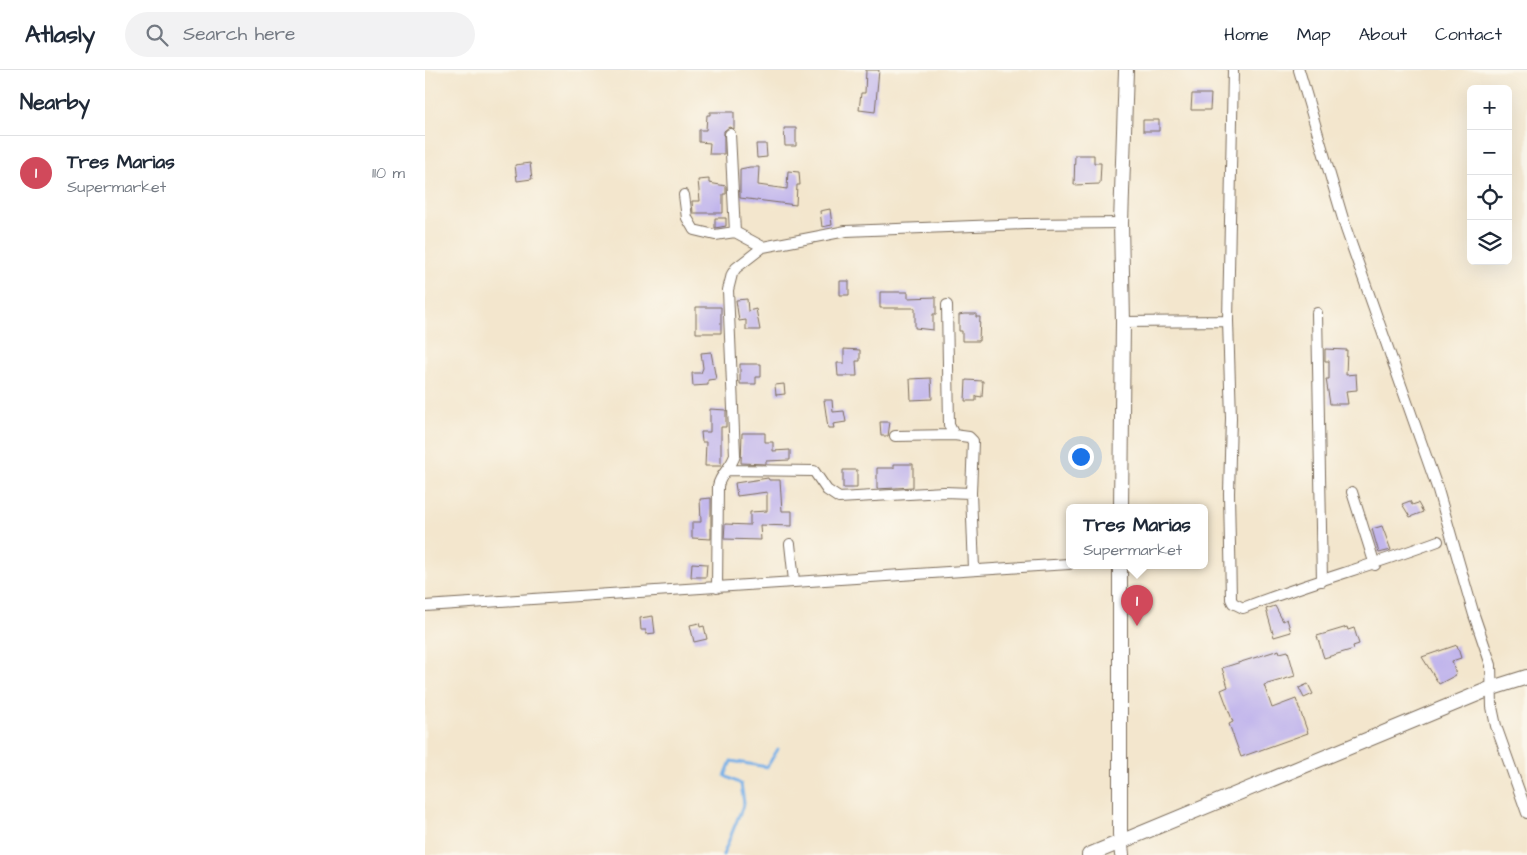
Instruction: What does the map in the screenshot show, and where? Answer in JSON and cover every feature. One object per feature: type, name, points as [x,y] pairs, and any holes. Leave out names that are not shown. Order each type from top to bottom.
[{"type":"street","points":[[1121,504],[1123,322],[1121,223],[1126,70]]},
{"type":"street","points":[[1233,70],[1228,321],[1231,418],[1229,493],[1231,599],[1233,603],[1243,608],[1375,565],[1438,541]]},
{"type":"street","points":[[1299,70],[1345,230],[1438,490],[1474,615],[1491,665],[1496,726],[1527,813]]},
{"type":"street","points":[[730,134],[735,232]]},
{"type":"street","points":[[684,194],[687,218],[694,230],[715,235],[735,232],[763,247]]},
{"type":"street","points":[[717,588],[718,486],[721,476],[727,470],[735,455],[729,281],[740,264],[763,247],[846,231],[1035,224],[1121,223]]},
{"type":"street","points":[[947,305],[949,425],[954,435]]},
{"type":"street","points":[[1317,313],[1322,581]]},
{"type":"street","points":[[1123,322],[1228,321]]},
{"type":"street","points":[[895,436],[954,435],[969,438],[973,441],[971,493],[974,570]]},
{"type":"street","points":[[727,470],[813,471],[827,490],[839,498],[971,493]]},
{"type":"street","points":[[1352,492],[1375,565]]},
{"type":"street","points":[[790,544],[794,581]]},
{"type":"street","points":[[425,606],[1066,564]]},
{"type":"street","points":[[1118,846],[1121,569]]},
{"type":"street","points":[[1089,855],[1118,846],[1492,688],[1527,677]]},
{"type":"building","points":[[866,70],[879,70],[875,112],[859,110],[861,93],[865,93]]},
{"type":"building","points":[[1192,94],[1211,94],[1210,110],[1191,110]]},
{"type":"building","points":[[710,112],[734,112],[734,129],[729,127],[724,131],[724,154],[709,154],[710,143],[699,142],[699,130],[706,130],[707,115],[710,115]]},
{"type":"building","points":[[1143,120],[1159,120],[1159,131],[1143,131]]},
{"type":"building","points":[[784,128],[796,128],[796,146],[785,146]]},
{"type":"building","points":[[756,144],[766,144],[767,157],[757,158]]},
{"type":"building","points":[[1075,155],[1094,155],[1094,163],[1101,163],[1100,184],[1074,185]]},
{"type":"building","points":[[530,163],[532,179],[517,181],[515,165]]},
{"type":"building","points":[[759,167],[758,185],[787,189],[788,171],[799,172],[800,185],[797,185],[796,205],[740,198],[740,169]]},
{"type":"building","points":[[709,179],[709,183],[726,186],[726,194],[723,194],[723,213],[693,213],[692,201],[700,201],[698,180]]},
{"type":"building","points":[[830,209],[832,225],[822,227],[820,211]]},
{"type":"building","points":[[715,218],[726,218],[726,226],[715,228]]},
{"type":"building","points":[[840,281],[849,281],[849,295],[840,295]]},
{"type":"building","points":[[880,292],[908,292],[908,298],[936,297],[936,314],[933,314],[933,330],[915,328],[915,308],[880,308]]},
{"type":"building","points":[[747,299],[748,311],[756,309],[760,330],[746,330],[746,320],[739,321],[736,300]]},
{"type":"building","points":[[696,307],[721,307],[721,333],[696,333]]},
{"type":"building","points":[[976,314],[976,317],[980,317],[979,341],[962,341],[962,331],[959,331],[959,315]]},
{"type":"building","points":[[844,349],[860,350],[860,361],[856,361],[857,376],[838,376],[837,363],[844,363]]},
{"type":"building","points":[[1325,349],[1347,350],[1346,375],[1356,374],[1357,390],[1346,391],[1348,404],[1330,404],[1326,379],[1329,379],[1329,361],[1325,361]]},
{"type":"building","points":[[711,352],[716,379],[708,380],[708,385],[693,386],[692,373],[701,373],[703,368],[701,353]]},
{"type":"building","points":[[740,364],[761,364],[761,377],[756,377],[756,384],[740,384]]},
{"type":"building","points":[[931,378],[932,399],[911,400],[910,379]]},
{"type":"building","points":[[966,380],[983,381],[982,397],[976,396],[976,401],[965,401]]},
{"type":"building","points":[[784,384],[785,394],[776,395],[775,385]]},
{"type":"building","points":[[824,400],[832,400],[833,412],[844,411],[846,422],[833,424],[834,428],[828,428]]},
{"type":"building","points":[[710,409],[726,410],[726,427],[721,427],[721,466],[705,466],[706,442],[702,442],[701,432],[710,432]]},
{"type":"building","points":[[880,422],[890,422],[888,436],[881,436]]},
{"type":"building","points":[[742,433],[765,433],[765,442],[773,442],[773,451],[790,450],[790,460],[766,461],[766,464],[741,463]]},
{"type":"building","points":[[894,464],[913,464],[913,487],[877,489],[877,468],[894,468]]},
{"type":"building","points":[[843,470],[857,470],[857,488],[843,488]]},
{"type":"building","points":[[768,478],[769,480],[780,480],[782,511],[792,511],[792,526],[760,525],[761,540],[724,539],[725,524],[750,525],[750,512],[767,511],[767,492],[737,496],[735,483]]},
{"type":"building","points":[[711,498],[711,539],[692,538],[692,522],[701,522],[700,499]]},
{"type":"building","points":[[1410,501],[1412,505],[1418,503],[1423,512],[1410,517],[1402,504]]},
{"type":"building","points":[[1382,526],[1391,550],[1379,553],[1372,529]]},
{"type":"building","points":[[692,563],[707,564],[706,577],[691,577]]},
{"type":"building","points":[[1275,606],[1283,621],[1287,619],[1291,632],[1274,637],[1266,609]]},
{"type":"building","points":[[653,616],[655,633],[646,634],[646,630],[641,630],[640,618]]},
{"type":"building","points":[[699,623],[700,627],[704,626],[707,639],[694,642],[690,625]]},
{"type":"building","points":[[1347,627],[1348,630],[1354,628],[1359,644],[1353,646],[1354,649],[1324,658],[1317,636]]},
{"type":"building","points":[[1457,645],[1461,658],[1452,661],[1456,675],[1439,684],[1422,657]]},
{"type":"building","points":[[1279,650],[1280,653],[1288,651],[1295,676],[1264,685],[1272,708],[1296,699],[1308,733],[1241,757],[1229,724],[1233,722],[1221,690],[1228,687],[1222,668]]},
{"type":"building","points":[[1308,684],[1313,694],[1304,698],[1299,688]]},
{"type":"waterway","points":[[723,855],[744,803],[741,784],[725,776],[731,761],[767,767],[778,749]]},
{"type":"place","name":"Tres Marias","points":[[1137,626]]}]
